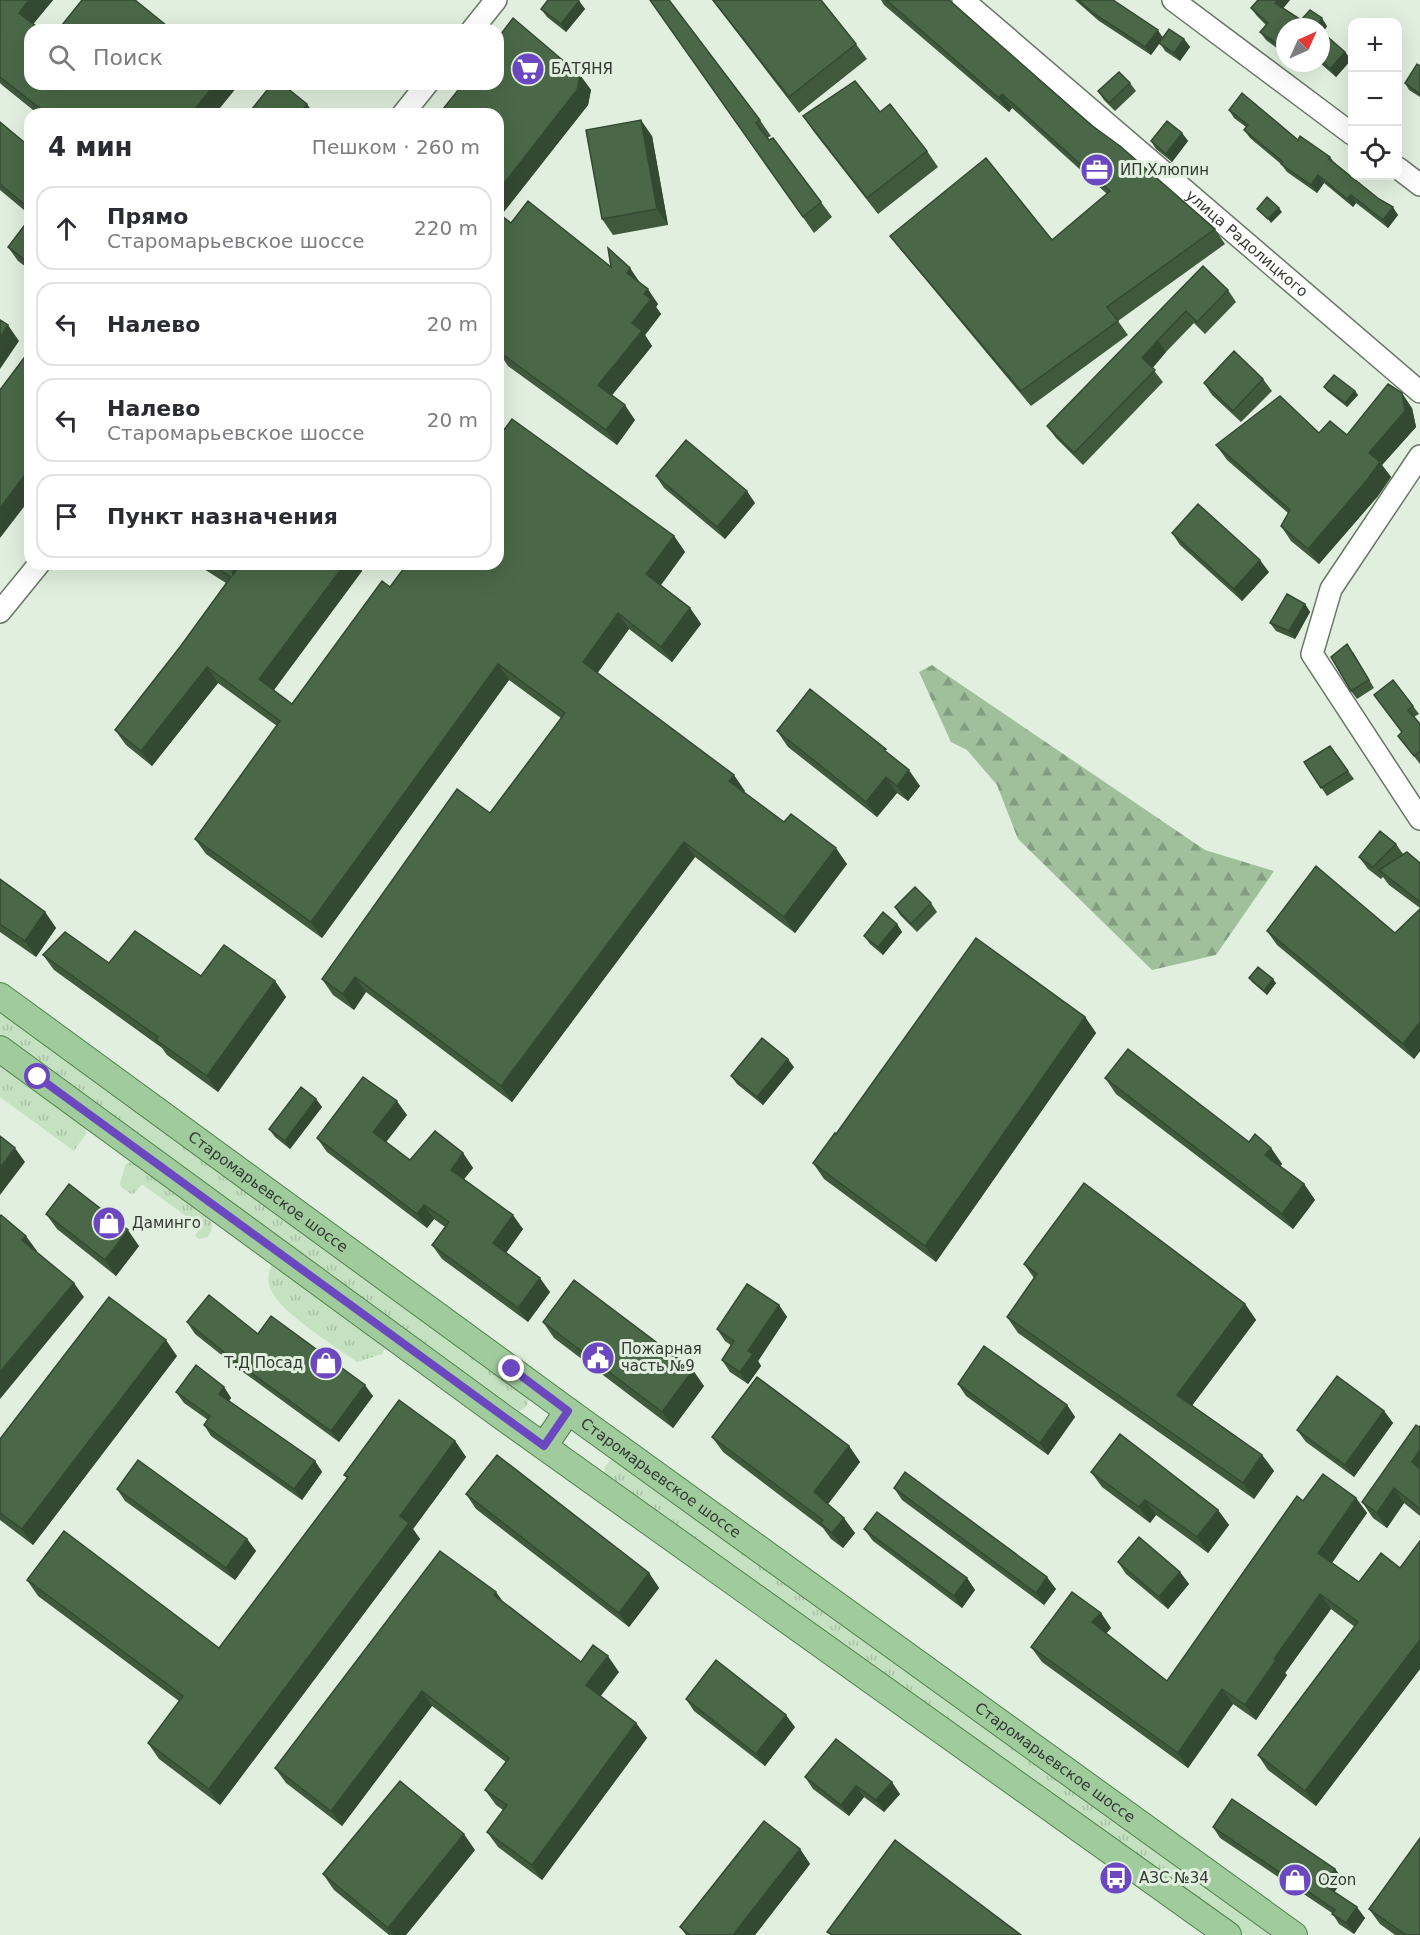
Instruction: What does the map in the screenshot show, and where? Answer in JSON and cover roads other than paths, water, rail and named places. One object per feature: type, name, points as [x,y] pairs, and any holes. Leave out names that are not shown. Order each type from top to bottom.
[{"type":"main road","name":"Старомарьевское шоссе","points":[[0,996],[568,1411],[1294,1935]]},
{"type":"main road","points":[[0,1049],[544,1446],[1228,1935]]},
{"type":"main road","points":[[544,1446],[568,1411]]},
{"type":"street","points":[[477,24],[496,0]]},
{"type":"street","name":"улица Радолицкого","points":[[963,0],[1420,392]]},
{"type":"street","points":[[1173,0],[1348,130]]},
{"type":"street","points":[[408,108],[422,90]]},
{"type":"street","points":[[1402,171],[1420,185]]},
{"type":"street","points":[[1420,456],[1332,589],[1312,654],[1420,819]]},
{"type":"street","points":[[0,612],[34,570]]},
{"type":"place","name":"БАТЯНЯ","points":[[528,69]]},
{"type":"place","name":"ИП Хлюпин","points":[[1097,170]]},
{"type":"place","name":"Даминго","points":[[109,1223]]},
{"type":"place","name":"Пожарная часть №9","points":[[598,1358]]},
{"type":"place","name":"Т.Д Посад","points":[[326,1363]]},
{"type":"place","name":"АЗС №34","points":[[1116,1878]]},
{"type":"place","name":"Ozon","points":[[1295,1880]]}]
